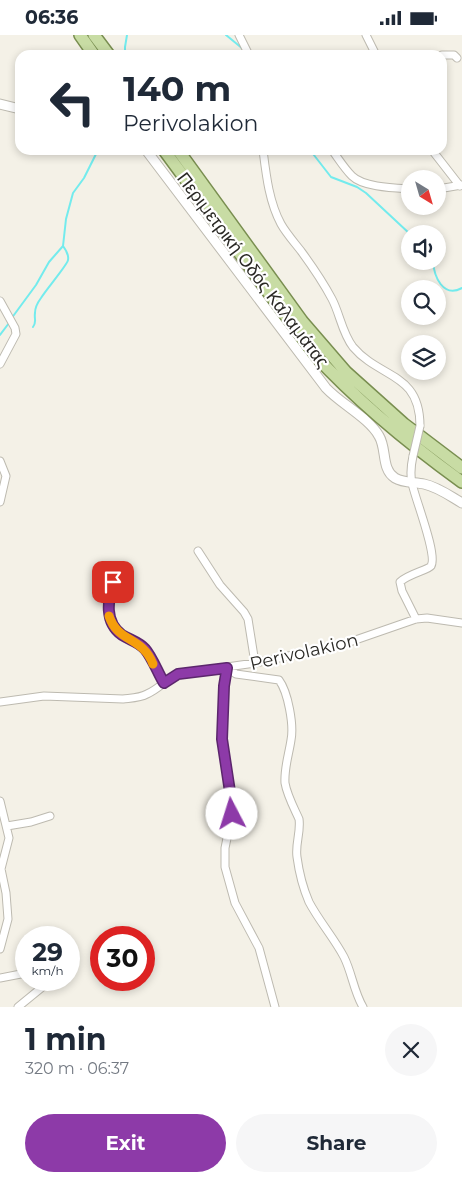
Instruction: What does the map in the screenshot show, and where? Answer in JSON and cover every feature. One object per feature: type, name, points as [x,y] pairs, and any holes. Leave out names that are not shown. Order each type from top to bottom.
[{"type":"main road","points":[[80,35],[90,50]]},
{"type":"main road","points":[[94,35],[105,50]]},
{"type":"main road","name":"Περιμετρική Οδός Καλαμάτας","points":[[168,155],[312,353],[338,381],[397,433],[462,482]]},
{"type":"main road","name":"Περιμετρική Οδός Καλαμάτας","points":[[182,155],[302,321],[346,372],[404,424],[462,468]]},
{"type":"street","points":[[238,35],[246,50]]},
{"type":"street","points":[[366,35],[374,50]]},
{"type":"street","points":[[447,55],[454,55],[457,58]]},
{"type":"street","points":[[0,104],[15,108]]},
{"type":"street","points":[[150,155],[326,388],[339,401],[374,428],[380,437],[384,449],[385,465],[388,473],[396,479],[433,487],[462,503]]},
{"type":"street","points":[[264,155],[268,183],[281,224],[328,292],[345,335],[353,347],[366,360],[401,381],[410,389],[417,400],[420,411],[420,426],[410,475],[428,538],[432,560],[428,569],[408,575],[400,582],[402,591],[416,619]]},
{"type":"street","points":[[336,155],[350,175],[357,180],[365,183],[401,188]]},
{"type":"street","points":[[436,155],[461,185],[446,188]]},
{"type":"street","points":[[0,301],[13,323],[16,334],[0,364]]},
{"type":"street","points":[[0,461],[6,476],[0,502]]},
{"type":"street","points":[[198,551],[220,585],[248,619],[255,663]]},
{"type":"street","points":[[119,567],[108,599],[108,613],[111,621],[116,630],[122,635],[146,650],[164,683]]},
{"type":"street","name":"Perivolakion","points":[[0,702],[44,696],[123,699],[146,695],[178,674],[227,668],[341,645],[416,619],[428,618],[462,623]]},
{"type":"street","points":[[275,1007],[259,948],[236,903],[225,867],[225,848],[232,814],[222,739],[224,686],[227,668],[236,674],[278,680],[284,689],[290,715],[292,738],[285,783],[300,825],[296,847],[299,868],[309,901],[343,956],[364,1007]]},
{"type":"street","points":[[0,801],[9,838],[2,869],[8,919],[0,949]]},
{"type":"street","points":[[7,826],[31,822],[50,816]]},
{"type":"street","points":[[0,977],[15,975]]},
{"type":"street","points":[[18,1007],[38,991]]},
{"type":"waterway","points":[[125,50],[127,35]]},
{"type":"waterway","points":[[226,35],[243,49]]},
{"type":"waterway","points":[[11,319],[36,285],[49,262],[63,246],[66,219],[73,193],[84,178],[96,155]]},
{"type":"waterway","points":[[314,155],[331,177],[357,187],[366,193],[401,226]]},
{"type":"waterway","points":[[33,327],[38,303],[68,260],[68,254],[63,246]]},
{"type":"waterway","points":[[434,270],[438,279],[445,288],[450,290],[462,288]]},
{"type":"waterway","points":[[0,335],[9,323]]},
{"type":"slow traffic","points":[[109,616],[116,630],[146,650],[153,664]]},
{"type":"route","points":[[113,582],[108,599],[108,613],[111,621],[116,630],[122,635],[141,645],[146,650],[164,683],[178,674],[227,668],[224,680],[222,739],[232,814]]}]
